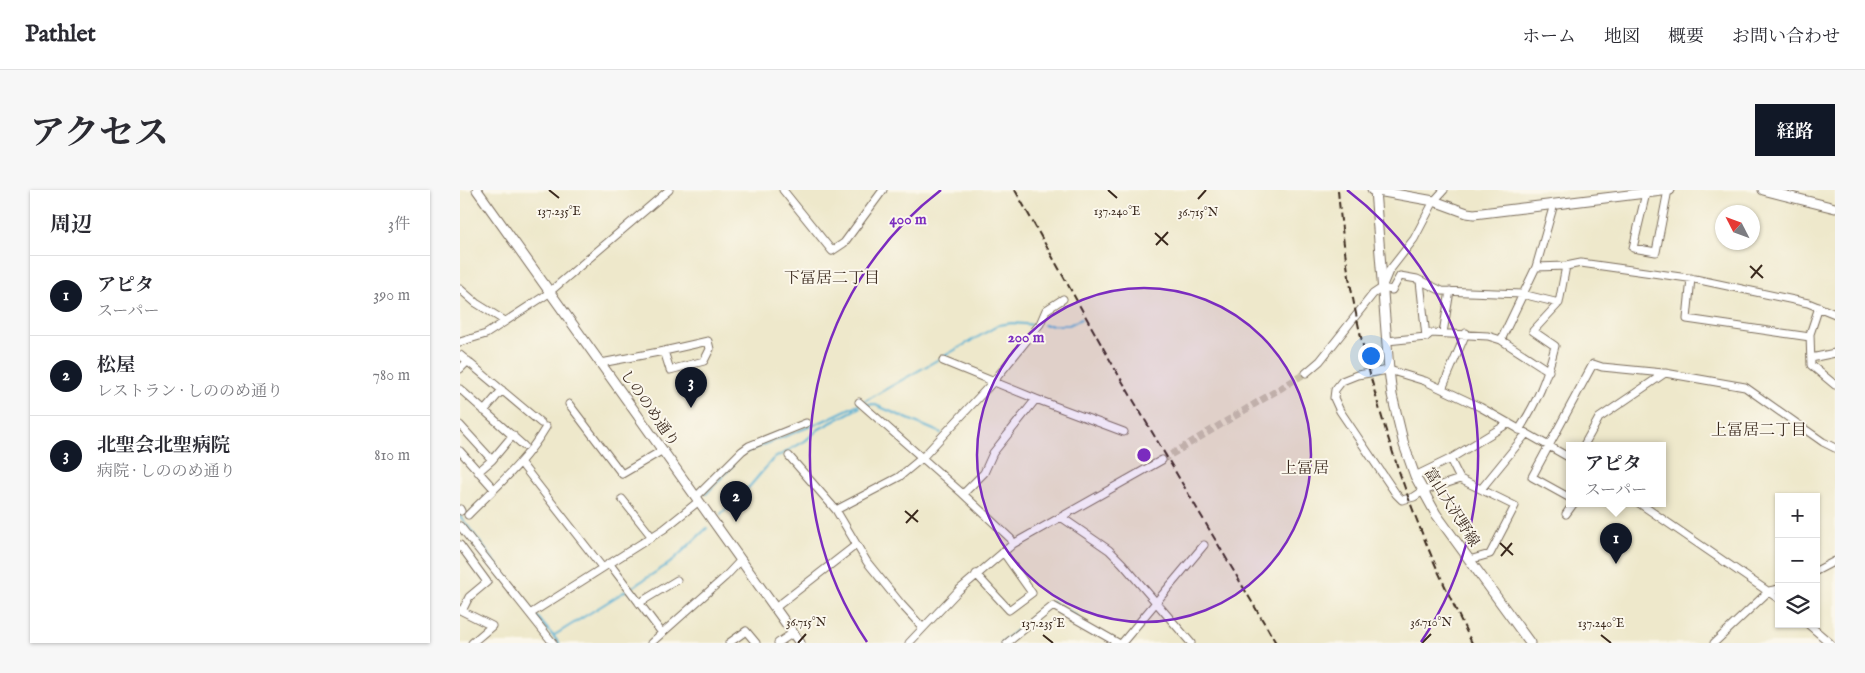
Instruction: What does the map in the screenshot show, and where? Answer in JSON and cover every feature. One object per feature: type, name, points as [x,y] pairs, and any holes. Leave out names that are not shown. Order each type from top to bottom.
[{"type":"main road","name":"しののめ通り","points":[[477,190],[551,291],[800,643]]},
{"type":"main road","points":[[1374,190],[1434,201],[1474,214],[1669,190]]},
{"type":"main road","name":"富山大沢野線","points":[[1374,190],[1392,396],[1404,445],[1415,476],[1436,514],[1530,643]]},
{"type":"main road","points":[[1763,190],[1835,208]]},
{"type":"street","points":[[460,342],[486,334],[551,291],[669,190]]},
{"type":"street","points":[[783,190],[832,252],[844,243],[883,190]]},
{"type":"street","points":[[1306,373],[1320,361],[1373,294],[1382,288],[1385,278],[1414,240],[1434,201],[1444,190]]},
{"type":"street","points":[[1646,193],[1633,248],[1656,252],[1669,190]]},
{"type":"street","points":[[1501,340],[1536,267],[1554,204]]},
{"type":"street","points":[[1536,267],[1566,266],[1581,263],[1690,278],[1808,303],[1835,314]]},
{"type":"street","points":[[1519,430],[1536,403],[1549,370],[1555,346],[1533,332],[1559,303],[1566,266]]},
{"type":"street","points":[[1382,288],[1392,290],[1400,276],[1420,281],[1442,291],[1522,294],[1559,303]]},
{"type":"street","points":[[1690,278],[1688,318],[1810,337]]},
{"type":"street","points":[[1420,281],[1426,337]]},
{"type":"street","points":[[460,289],[476,303],[506,321]]},
{"type":"street","points":[[1442,333],[1450,291]]},
{"type":"street","points":[[836,510],[899,477],[922,458],[993,382],[1040,324],[1046,310],[1063,299]]},
{"type":"street","points":[[1819,307],[1810,337],[1811,365],[1835,385]]},
{"type":"street","points":[[1387,341],[1426,337],[1431,333],[1466,333],[1488,336],[1501,340],[1549,370]]},
{"type":"street","points":[[1442,389],[1466,333]]},
{"type":"street","points":[[601,363],[708,342],[710,349],[704,362],[670,370],[664,351]]},
{"type":"street","points":[[460,354],[544,425],[537,443],[520,462],[494,489],[463,511]]},
{"type":"street","points":[[1811,358],[1835,354]]},
{"type":"street","points":[[460,369],[468,361]]},
{"type":"street","points":[[943,361],[1124,432]]},
{"type":"street","points":[[1566,496],[1532,477],[1550,447],[1593,364],[1602,367],[1663,373],[1745,387],[1823,442],[1835,448]]},
{"type":"street","points":[[1469,560],[1490,554],[1515,506],[1482,488],[1460,479],[1402,500],[1340,412],[1334,398],[1336,390],[1342,381],[1357,375],[1389,370],[1425,381],[1480,407],[1566,456]]},
{"type":"street","points":[[1586,442],[1599,418],[1663,373]]},
{"type":"street","points":[[460,390],[524,446]]},
{"type":"street","points":[[484,411],[502,390]]},
{"type":"street","points":[[963,494],[984,473],[993,453],[1036,399]]},
{"type":"street","points":[[859,402],[963,494],[1013,544]]},
{"type":"street","points":[[569,404],[622,474],[663,450]]},
{"type":"street","points":[[532,613],[664,529],[697,499],[749,446],[806,422]]},
{"type":"street","points":[[1415,476],[1450,459],[1509,423]]},
{"type":"street","points":[[460,426],[492,460]]},
{"type":"street","points":[[1482,488],[1526,434]]},
{"type":"street","points":[[478,472],[492,460],[512,436]]},
{"type":"street","points":[[460,451],[494,489]]},
{"type":"street","points":[[790,456],[836,510],[856,545],[884,585],[923,628]]},
{"type":"street","points":[[1450,459],[1460,479]]},
{"type":"street","points":[[909,643],[976,574],[1013,544],[1162,460]]},
{"type":"street","points":[[520,462],[639,603],[662,634]]},
{"type":"street","points":[[622,499],[652,537]]},
{"type":"street","points":[[1566,514],[1571,507]]},
{"type":"street","points":[[1646,507],[1775,596]]},
{"type":"street","points":[[1061,517],[1109,550],[1122,562],[1191,643]]},
{"type":"street","points":[[460,526],[532,613],[553,643]]},
{"type":"street","points":[[460,545],[487,582],[469,597],[461,610],[492,626],[472,643]]},
{"type":"street","points":[[775,608],[856,545]]},
{"type":"street","points":[[1122,643],[1204,545]]},
{"type":"street","points":[[976,574],[1009,610],[1032,592],[1003,552]]},
{"type":"street","points":[[460,560],[467,555]]},
{"type":"street","points":[[651,643],[725,577],[741,560]]},
{"type":"street","points":[[1820,569],[1835,562]]},
{"type":"street","points":[[639,603],[678,580]]},
{"type":"street","points":[[1714,643],[1769,591],[1775,590]]},
{"type":"street","points":[[1007,643],[1053,606],[1118,643]]},
{"type":"street","points":[[1813,628],[1830,643]]},
{"type":"street","points":[[729,643],[746,631],[756,643]]},
{"type":"street","points":[[778,643],[793,633]]},
{"type":"waterway","points":[[1043,325],[1069,325],[1081,319]]},
{"type":"waterway","points":[[746,452],[821,422],[865,401],[999,325],[1012,323],[1036,325]]},
{"type":"waterway","points":[[864,405],[873,404],[941,433]]},
{"type":"waterway","points":[[721,514],[750,486],[773,459],[805,441],[819,429],[860,407]]},
{"type":"waterway","points":[[706,494],[734,464]]},
{"type":"waterway","points":[[460,516],[532,610]]},
{"type":"waterway","points":[[631,588],[670,563],[707,528]]},
{"type":"waterway","points":[[553,636],[627,590]]},
{"type":"waterway","points":[[1001,643],[1053,602],[1079,617]]},
{"type":"waterway","points":[[535,614],[559,643]]},
{"type":"tunnel","points":[[1162,460],[1306,373]]},
{"type":"railway","points":[[1015,190],[1115,369],[1276,643]]},
{"type":"railway","points":[[1338,190],[1351,286],[1361,335],[1387,433],[1419,527],[1472,643]]},
{"type":"place","name":"北聖会北聖病院","points":[[691,408]]},
{"type":"place","name":"松屋","points":[[736,522]]},
{"type":"place","name":"アピタ","points":[[1616,564]]},
{"type":"district","name":"下冨居二丁目","points":[[832,277]]},
{"type":"district","name":"上冨居二丁目","points":[[1759,429]]},
{"type":"district","name":"上冨居","points":[[1305,467]]}]
